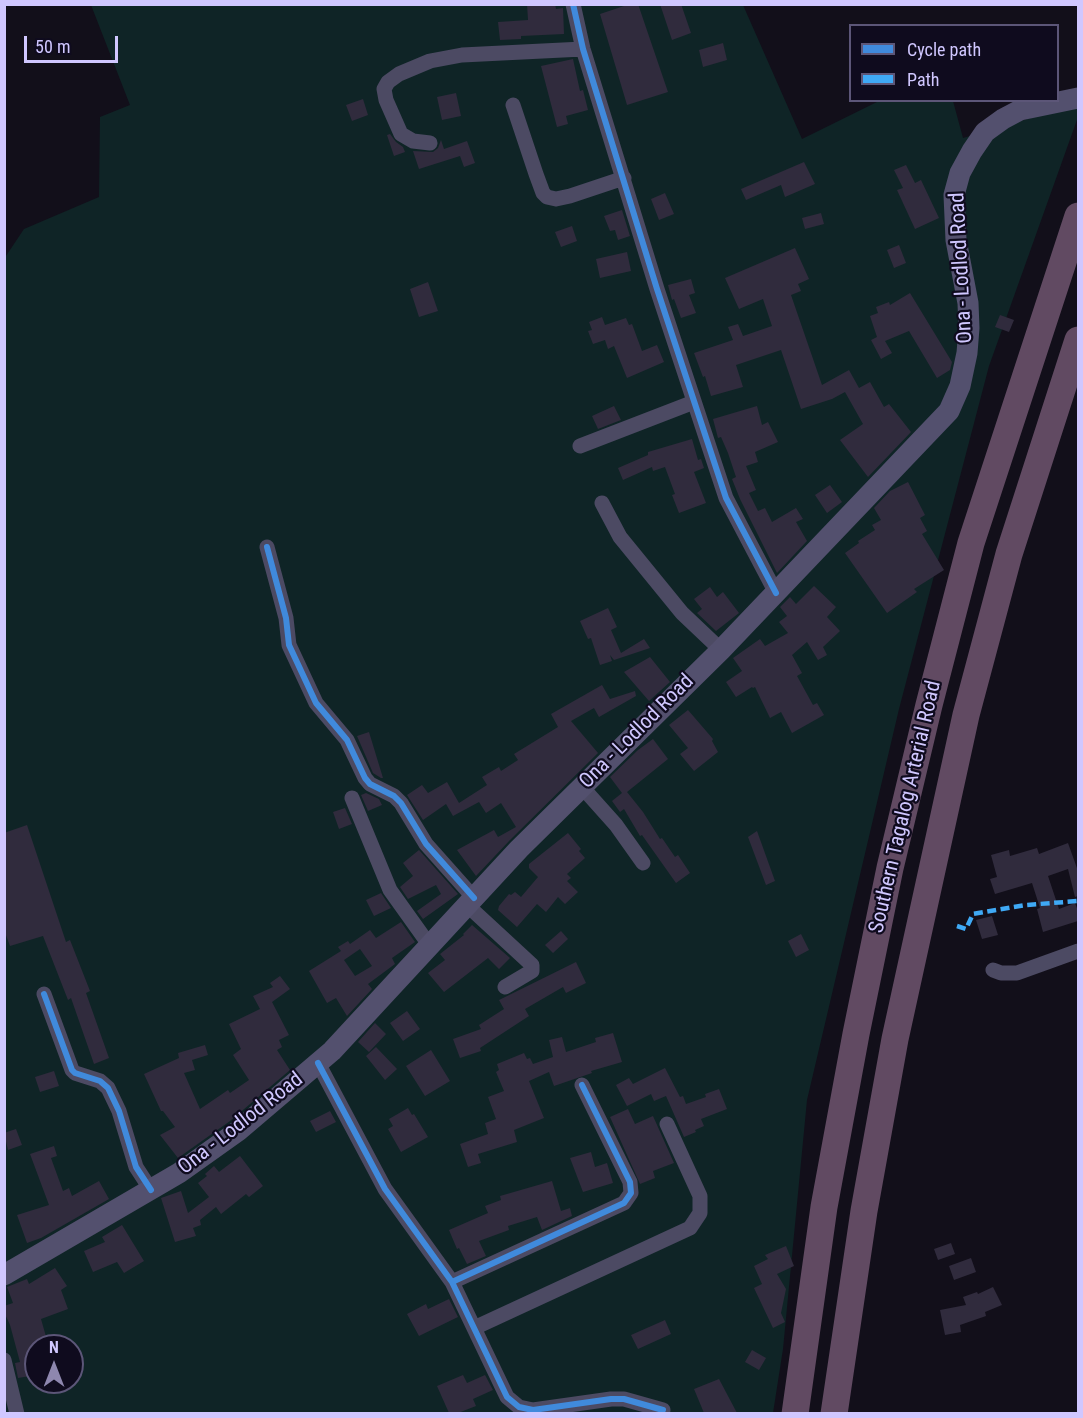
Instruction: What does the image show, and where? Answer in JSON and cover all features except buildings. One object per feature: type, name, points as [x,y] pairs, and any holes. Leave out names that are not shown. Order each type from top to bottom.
[{"type":"highway","name":"Southern Tagalog Arterial Road","points":[[795,1413],[824,1208],[890,868],[971,543],[1078,216]]},
{"type":"highway","name":"Southern Tagalog Arterial Road","points":[[834,1413],[864,1211],[895,1039],[966,716],[1009,554],[1078,340]]},
{"type":"main road","name":"Ona - Lodlod Road","points":[[1059,102],[1078,98]]},
{"type":"main road","name":"Ona - Lodlod Road","points":[[4,1275],[151,1190],[238,1131],[332,1052],[519,849],[721,650],[949,411],[960,386],[969,328],[968,303],[956,240],[954,195],[960,173],[985,132],[1003,119],[1020,110],[1059,102]]},
{"type":"street","points":[[573,4],[583,49],[657,290],[726,498],[776,593]]},
{"type":"street","points":[[430,142],[413,141],[401,134],[386,100],[384,89],[388,82],[399,74],[430,61],[462,55],[583,49]]},
{"type":"street","points":[[513,105],[543,193],[547,197],[556,200],[624,178]]},
{"type":"street","points":[[580,447],[694,402]]},
{"type":"street","points":[[602,503],[620,537],[682,613],[721,650]]},
{"type":"street","points":[[267,547],[286,618],[289,645],[312,698],[347,740],[365,778],[370,784],[394,796],[401,803],[431,850],[470,901],[532,965],[532,971],[505,987]]},
{"type":"street","points":[[582,787],[616,825],[643,863]]},
{"type":"street","points":[[352,798],[390,890],[430,946]]},
{"type":"street","points":[[993,970],[1001,973],[1017,973],[1078,951]]},
{"type":"street","points":[[44,994],[72,1070],[100,1081],[108,1088],[123,1120],[136,1167],[151,1190]]},
{"type":"street","points":[[318,1063],[385,1189],[452,1282],[507,1397],[519,1407],[533,1410],[611,1399],[624,1399],[663,1410]]},
{"type":"street","points":[[452,1282],[624,1203],[631,1193],[630,1182],[582,1084]]},
{"type":"street","points":[[474,1328],[690,1228],[700,1213],[700,1196],[667,1124]]},
{"type":"street","points":[[4,1360],[17,1413]]},
{"type":"green space","points":[[91,5],[743,5],[802,139],[877,102],[953,102],[963,138],[1078,104],[1078,117],[989,366],[899,709],[807,1100],[783,1349],[773,1413],[5,1413],[4,259],[24,229],[99,197],[100,117],[130,105]]},
{"type":"marked path","points":[[957,926],[966,929],[973,914],[1026,905],[1078,901]]},
{"type":"cycle path","points":[[573,4],[583,49],[657,289],[726,498],[776,593]]},
{"type":"cycle path","points":[[267,547],[286,618],[289,645],[316,703],[347,740],[365,778],[370,784],[394,796],[401,803],[426,844],[474,898]]},
{"type":"cycle path","points":[[44,994],[72,1070],[100,1081],[108,1088],[119,1111],[136,1167],[151,1190]]},
{"type":"cycle path","points":[[318,1063],[385,1189],[452,1282],[507,1397],[519,1407],[533,1410],[611,1399],[624,1399],[663,1410]]},
{"type":"cycle path","points":[[452,1282],[624,1203],[631,1193],[630,1182],[582,1085]]}]
